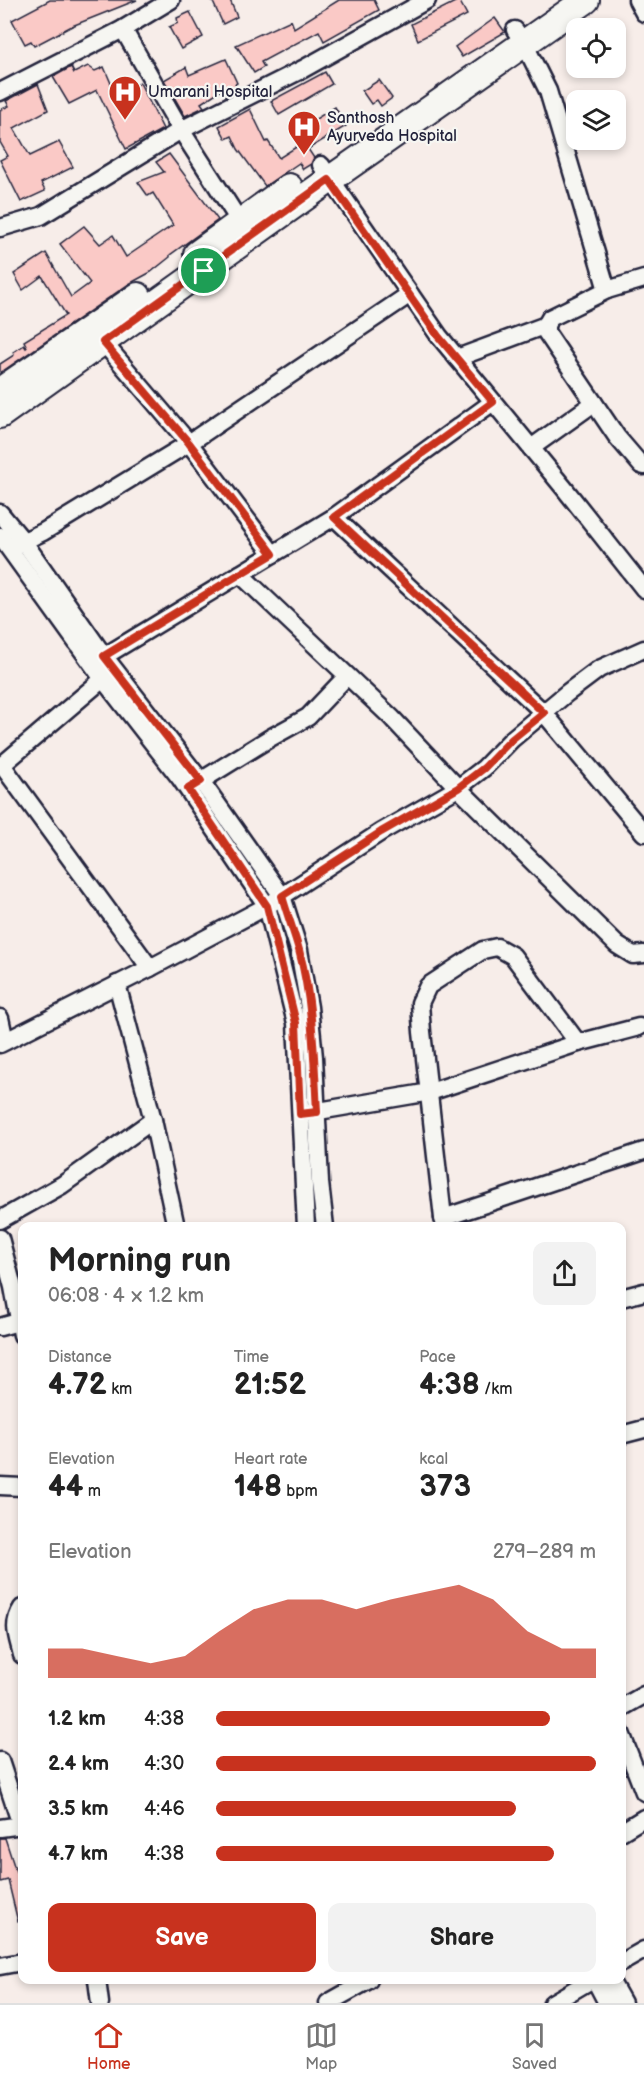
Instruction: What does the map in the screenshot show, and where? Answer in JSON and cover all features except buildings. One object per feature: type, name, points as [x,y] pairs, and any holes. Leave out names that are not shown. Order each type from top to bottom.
[{"type":"main road","points":[[520,36],[559,0]]},
{"type":"main road","points":[[0,415],[103,342],[325,172],[520,36],[586,0]]},
{"type":"main road","points":[[0,391],[240,222],[325,172]]},
{"type":"street","points":[[0,92],[123,29],[171,0]]},
{"type":"street","points":[[0,228],[41,216],[181,130],[303,69],[427,0]]},
{"type":"street","points":[[638,0],[644,13]]},
{"type":"street","points":[[123,29],[181,130],[240,222]]},
{"type":"street","points":[[520,36],[548,91],[607,290]]},
{"type":"street","points":[[325,172],[457,358],[644,589]]},
{"type":"street","points":[[644,279],[607,290],[550,318],[546,325],[546,332],[553,345],[617,437],[644,466]]},
{"type":"street","points":[[11,542],[189,443],[410,294]]},
{"type":"street","points":[[457,358],[546,325]]},
{"type":"street","points":[[103,342],[189,443],[273,554]]},
{"type":"street","points":[[98,660],[334,517],[493,402]]},
{"type":"street","points":[[531,448],[594,403]]},
{"type":"street","points":[[0,513],[11,542],[98,660],[282,896],[299,950],[309,1007],[324,1222]]},
{"type":"street","points":[[334,517],[544,713],[644,833]]},
{"type":"street","points":[[240,574],[391,717],[458,788],[617,945],[633,955],[644,954]]},
{"type":"street","points":[[0,1018],[3,1042],[267,906],[381,832],[458,788],[484,768],[512,739],[599,669],[644,649]]},
{"type":"street","points":[[98,660],[103,679],[194,785],[267,906],[296,1023],[306,1222]]},
{"type":"street","points":[[194,785],[308,717],[347,676]]},
{"type":"street","points":[[103,679],[1,765],[150,968]]},
{"type":"street","points":[[578,1043],[513,956],[497,947],[483,950],[428,986],[420,1003],[444,1222],[644,1150]]},
{"type":"street","points":[[117,984],[153,1120],[175,1222]]},
{"type":"street","points":[[300,1114],[430,1092],[578,1043],[639,1027]]},
{"type":"street","points":[[0,1220],[62,1185],[153,1120]]},
{"type":"street","points":[[0,1238],[18,1311]]},
{"type":"street","points":[[626,1297],[644,1292]]},
{"type":"street","points":[[0,1327],[18,1326]]},
{"type":"street","points":[[626,1434],[644,1429]]},
{"type":"street","points":[[0,1486],[18,1487]]},
{"type":"street","points":[[18,1614],[15,1628],[18,1640]]},
{"type":"street","points":[[626,1705],[644,1695]]},
{"type":"street","points":[[626,1746],[644,1792]]},
{"type":"street","points":[[0,1761],[18,1813]]},
{"type":"street","points":[[626,1829],[644,1818]]},
{"type":"street","points":[[0,1828],[18,1826]]},
{"type":"street","points":[[626,1960],[644,1950]]},
{"type":"street","points":[[0,1966],[18,1963]]},
{"type":"street","points":[[97,1984],[99,2003]]},
{"type":"street","points":[[552,2003],[586,1984]]},
{"type":"street","points":[[596,1984],[608,2003]]},
{"type":"street","points":[[612,1984],[623,2003]]},
{"type":"street","points":[[328,2003],[351,1991]]},
{"type":"place","name":"Umarani Hospital","points":[[125,121]]},
{"type":"place","name":"Santhosh Ayurveda Hospital","points":[[304,156]]},
{"type":"route","points":[[329,180],[438,336],[493,402],[334,517],[544,713],[512,739],[484,768],[458,788],[381,832],[282,896],[299,950],[309,1007],[317,1112],[300,1114],[296,1023],[267,906],[188,789],[201,781],[104,656],[273,554],[189,443],[103,342],[204,271],[329,180]]}]
